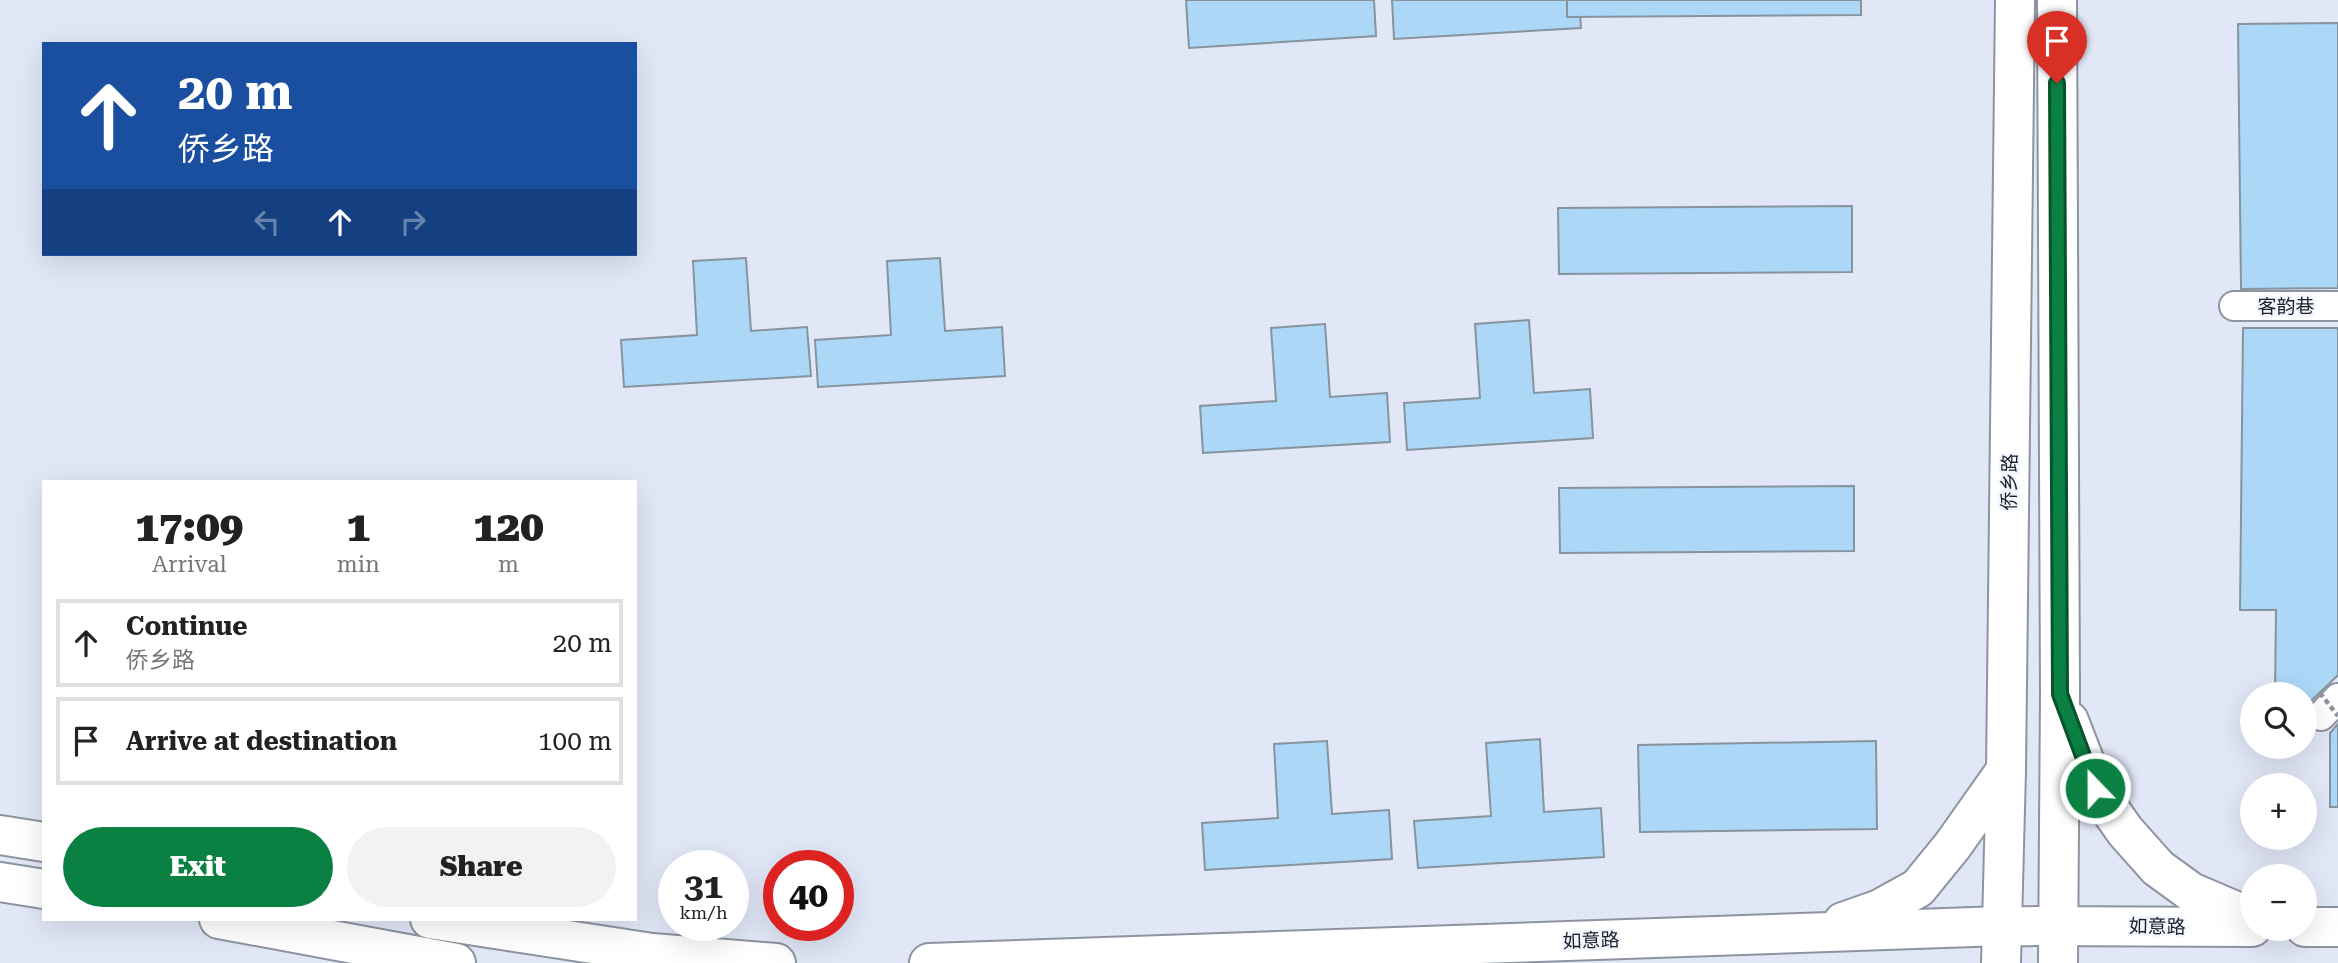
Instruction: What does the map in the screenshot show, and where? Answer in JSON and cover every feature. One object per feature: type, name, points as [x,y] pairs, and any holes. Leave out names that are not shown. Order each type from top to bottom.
[{"type":"street","name":"侨乡路","points":[[2001,963],[2006,770],[2015,0]]},
{"type":"street","points":[[2057,0],[2060,694],[2058,963]]},
{"type":"street","name":"客韵巷","points":[[2234,306],[2338,306]]},
{"type":"street","points":[[2060,694],[2095,788],[2125,831],[2158,868],[2191,892],[2240,913]]},
{"type":"street","points":[[1813,932],[1880,909],[1918,888],[1953,845],[2006,770]]},
{"type":"street","points":[[0,835],[42,842]]},
{"type":"street","points":[[0,882],[42,889]]},
{"type":"street","points":[[227,921],[292,938],[456,963]]},
{"type":"street","points":[[443,921],[652,953],[776,963]]},
{"type":"street","name":"如意路","points":[[929,963],[2002,926],[2240,927]]},
{"type":"street","points":[[2317,927],[2338,927]]},
{"type":"building","points":[[1186,0],[1374,0],[1376,36],[1189,48]]},
{"type":"building","points":[[1392,0],[1579,0],[1581,28],[1394,39]]},
{"type":"building","points":[[1567,0],[1861,0],[1861,15],[1567,17]]},
{"type":"building","points":[[2338,23],[2338,288],[2241,289],[2238,24]]},
{"type":"building","points":[[1852,206],[1852,272],[1559,274],[1558,208]]},
{"type":"building","points":[[746,258],[751,331],[807,327],[811,376],[624,387],[621,340],[697,335],[693,261]]},
{"type":"building","points":[[940,258],[945,331],[1002,327],[1005,376],[818,387],[815,340],[891,335],[887,261]]},
{"type":"building","points":[[1529,320],[1534,393],[1590,389],[1593,438],[1407,450],[1404,403],[1480,398],[1475,324]]},
{"type":"building","points":[[1325,324],[1330,397],[1387,393],[1390,442],[1203,453],[1200,406],[1276,401],[1271,328]]},
{"type":"building","points":[[2243,328],[2338,328],[2338,675],[2317,695],[2317,682],[2275,682],[2276,610],[2240,610]]},
{"type":"building","points":[[1854,486],[1854,551],[1560,553],[1559,488]]},
{"type":"building","points":[[2338,724],[2338,807],[2330,807],[2330,733]]},
{"type":"building","points":[[1540,739],[1544,812],[1601,808],[1604,857],[1418,868],[1414,821],[1491,816],[1486,743]]},
{"type":"building","points":[[1327,741],[1332,814],[1389,810],[1392,859],[1205,870],[1202,823],[1278,818],[1274,744]]},
{"type":"building","points":[[1876,741],[1877,829],[1640,832],[1638,745]]},
{"type":"route","points":[[2057,83],[2060,694],[2095,788]]}]
